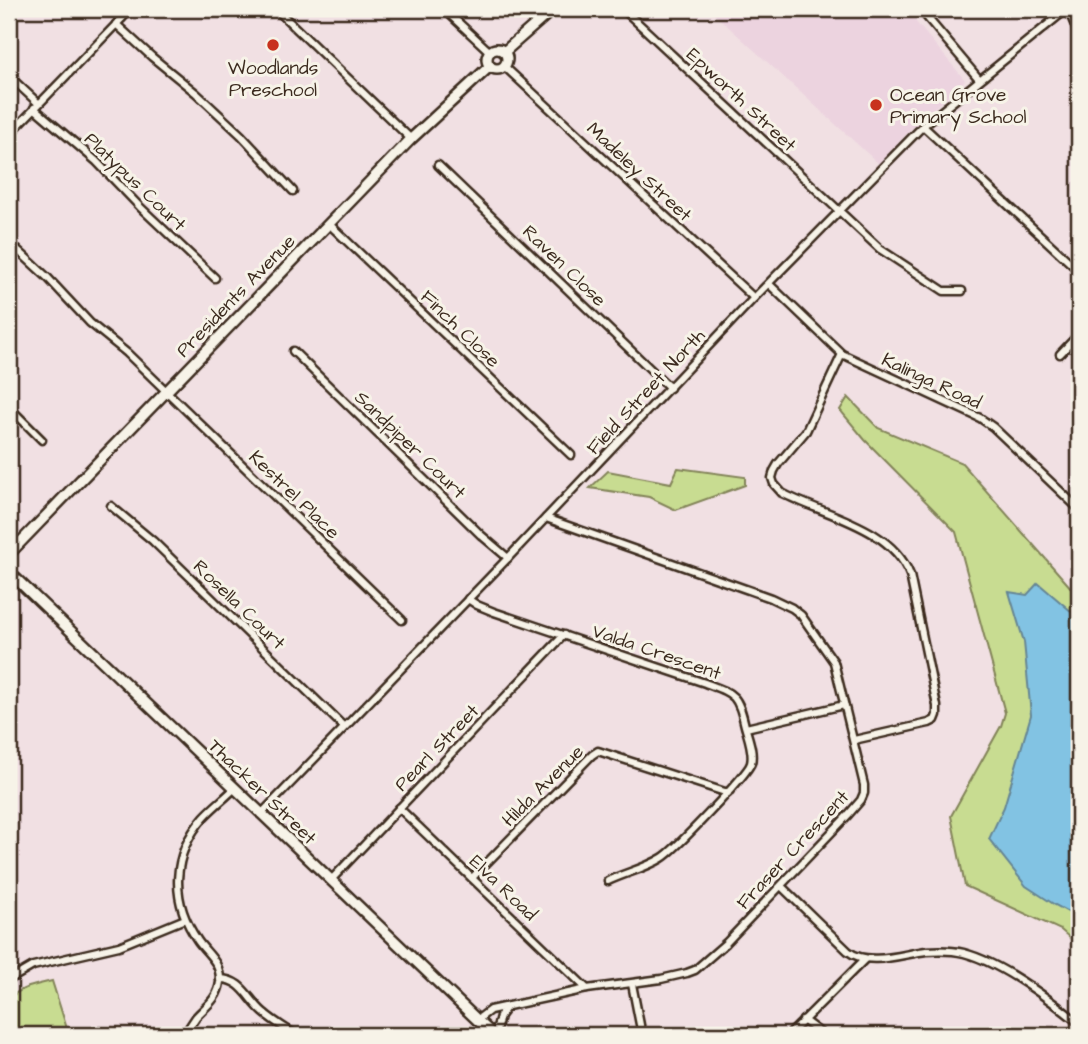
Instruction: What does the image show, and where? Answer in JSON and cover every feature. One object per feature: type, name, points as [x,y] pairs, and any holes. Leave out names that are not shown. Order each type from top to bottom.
[{"type":"street","points":[[109,9],[152,57],[241,135],[293,191]]},
{"type":"street","points":[[9,135],[131,9]]},
{"type":"street","points":[[276,9],[411,139]]},
{"type":"street","points":[[444,9],[490,52]]},
{"type":"street","points":[[504,52],[553,9]]},
{"type":"street","name":"Epworth Street","points":[[623,9],[880,249],[944,291],[962,291]]},
{"type":"street","points":[[920,9],[979,79]]},
{"type":"street","points":[[1067,9],[1079,35]]},
{"type":"street","name":"Field Street North","points":[[262,813],[754,298],[923,126],[1067,9]]},
{"type":"street","points":[[497,49],[504,52],[507,59],[504,66],[497,69],[490,66],[490,52],[497,49]]},
{"type":"street","name":"Presidents Avenue","points":[[9,554],[411,139],[490,66]]},
{"type":"street","name":"Madeley Street","points":[[504,66],[754,298]]},
{"type":"street","name":"Platypus Court","points":[[9,76],[36,106],[215,278]]},
{"type":"street","points":[[923,126],[1079,271]]},
{"type":"street","name":"Raven Close","points":[[439,165],[670,388]]},
{"type":"street","name":"Finch Close","points":[[329,224],[570,455]]},
{"type":"street","name":"Kestrel Place","points":[[9,242],[402,621]]},
{"type":"street","name":"Kalinga Road","points":[[769,284],[842,354],[993,427],[1079,509]]},
{"type":"street","points":[[1060,354],[1079,334]]},
{"type":"street","name":"Sandpiper Court","points":[[293,351],[481,535],[508,558]]},
{"type":"street","points":[[842,354],[806,431],[778,464],[772,478],[782,493],[860,527],[890,546],[906,563],[937,706],[935,720],[854,740]]},
{"type":"street","points":[[9,407],[42,440]]},
{"type":"street","name":"Rosella Court","points":[[111,506],[153,541],[344,727]]},
{"type":"street","name":"Fraser Crescent","points":[[477,1020],[486,1012],[508,1006],[695,970],[715,954],[782,886],[848,816],[864,793],[834,662],[808,623],[792,608],[547,517]]},
{"type":"street","name":"Thacker Street","points":[[9,572],[494,1035]]},
{"type":"street","name":"Valda Crescent","points":[[468,599],[484,609],[736,697],[752,756],[744,775],[664,857],[608,881]]},
{"type":"street","name":"Pearl Street","points":[[331,880],[564,635]]},
{"type":"street","points":[[746,728],[844,705]]},
{"type":"street","name":"Hilda Avenue","points":[[472,878],[598,751],[727,793]]},
{"type":"street","points":[[184,1035],[197,1016],[212,1002],[220,979],[216,962],[201,945],[185,919],[177,892],[180,865],[188,840],[204,817],[235,788]]},
{"type":"street","name":"Elva Road","points":[[399,808],[587,989]]},
{"type":"street","points":[[782,886],[848,951],[858,957],[865,959],[943,950],[964,953],[995,965],[1079,1023]]},
{"type":"street","points":[[9,980],[33,966],[119,946],[185,919]]},
{"type":"street","points":[[789,1035],[865,959]]},
{"type":"street","points":[[220,979],[228,979],[241,987],[260,1010],[296,1035]]},
{"type":"street","points":[[632,984],[642,1035]]},
{"type":"street","points":[[494,1035],[500,1016],[508,1006]]},
{"type":"street","points":[[803,1020],[822,1035]]},
{"type":"shaded area","name":"Ocean Grove Primary School","points":[[709,9],[905,9],[965,80],[910,130],[879,164]]},
{"type":"green space","points":[[848,397],[878,428],[962,463],[1079,597],[1079,946],[1061,930],[965,886],[951,816],[1001,726],[1005,713],[956,532],[865,440],[840,410]]},
{"type":"green space","points":[[678,468],[745,477],[745,485],[676,510],[649,497],[590,488],[608,471],[671,483]]},
{"type":"green space","points":[[52,981],[69,1035],[9,1035],[9,999],[23,989]]},
{"type":"water","points":[[1038,583],[1079,618],[1079,918],[1026,886],[989,839],[1004,807],[1031,715],[1024,642],[1009,592],[1027,595]]},
{"type":"place","name":"Woodlands Preschool","points":[[273,45]]},
{"type":"place","name":"Ocean Grove Primary School","points":[[876,105]]}]
